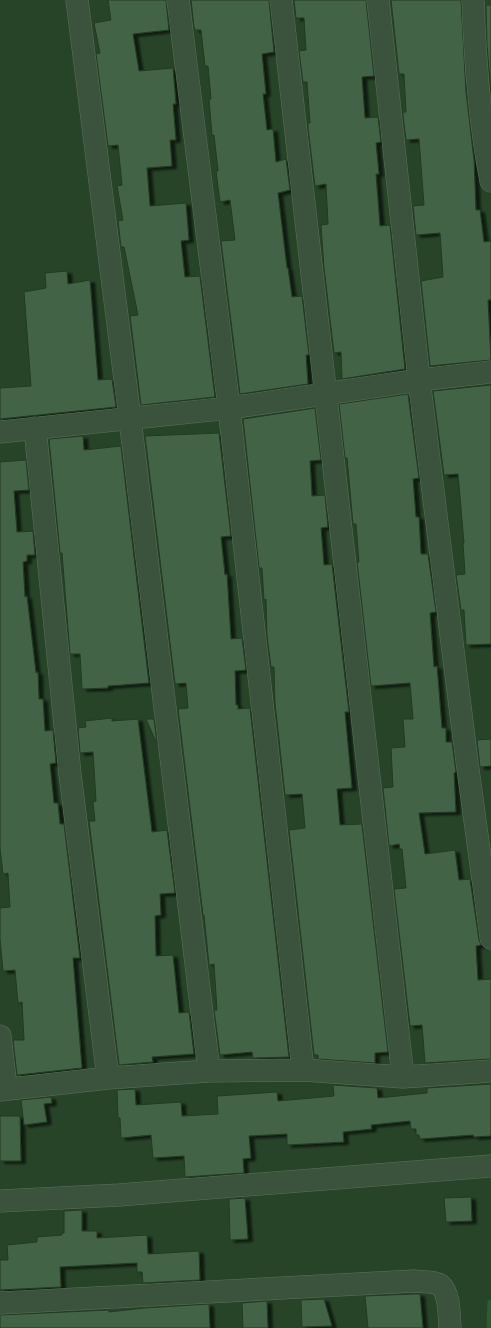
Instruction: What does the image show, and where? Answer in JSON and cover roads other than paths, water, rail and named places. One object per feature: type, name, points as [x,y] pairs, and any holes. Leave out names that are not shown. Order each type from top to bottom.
[{"type":"street","points":[[77,0],[130,419],[209,1071]]},
{"type":"street","points":[[178,0],[229,408],[303,1070]]},
{"type":"street","points":[[281,0],[403,1076]]},
{"type":"street","points":[[378,0],[418,380],[491,938]]},
{"type":"street","points":[[473,0],[478,90],[491,181]]},
{"type":"street","points":[[0,432],[229,408],[418,380],[491,372]]},
{"type":"street","points":[[35,428],[70,774],[108,1078]]},
{"type":"street","points":[[0,1036],[3,1089],[108,1078],[209,1071],[303,1070],[403,1076],[491,1071]]},
{"type":"street","points":[[0,1201],[119,1195],[491,1166]]},
{"type":"street","points":[[0,1303],[414,1281],[430,1282],[439,1285],[445,1292],[450,1328]]},
{"type":"waterway","points":[[490,1328],[491,1303]]}]
